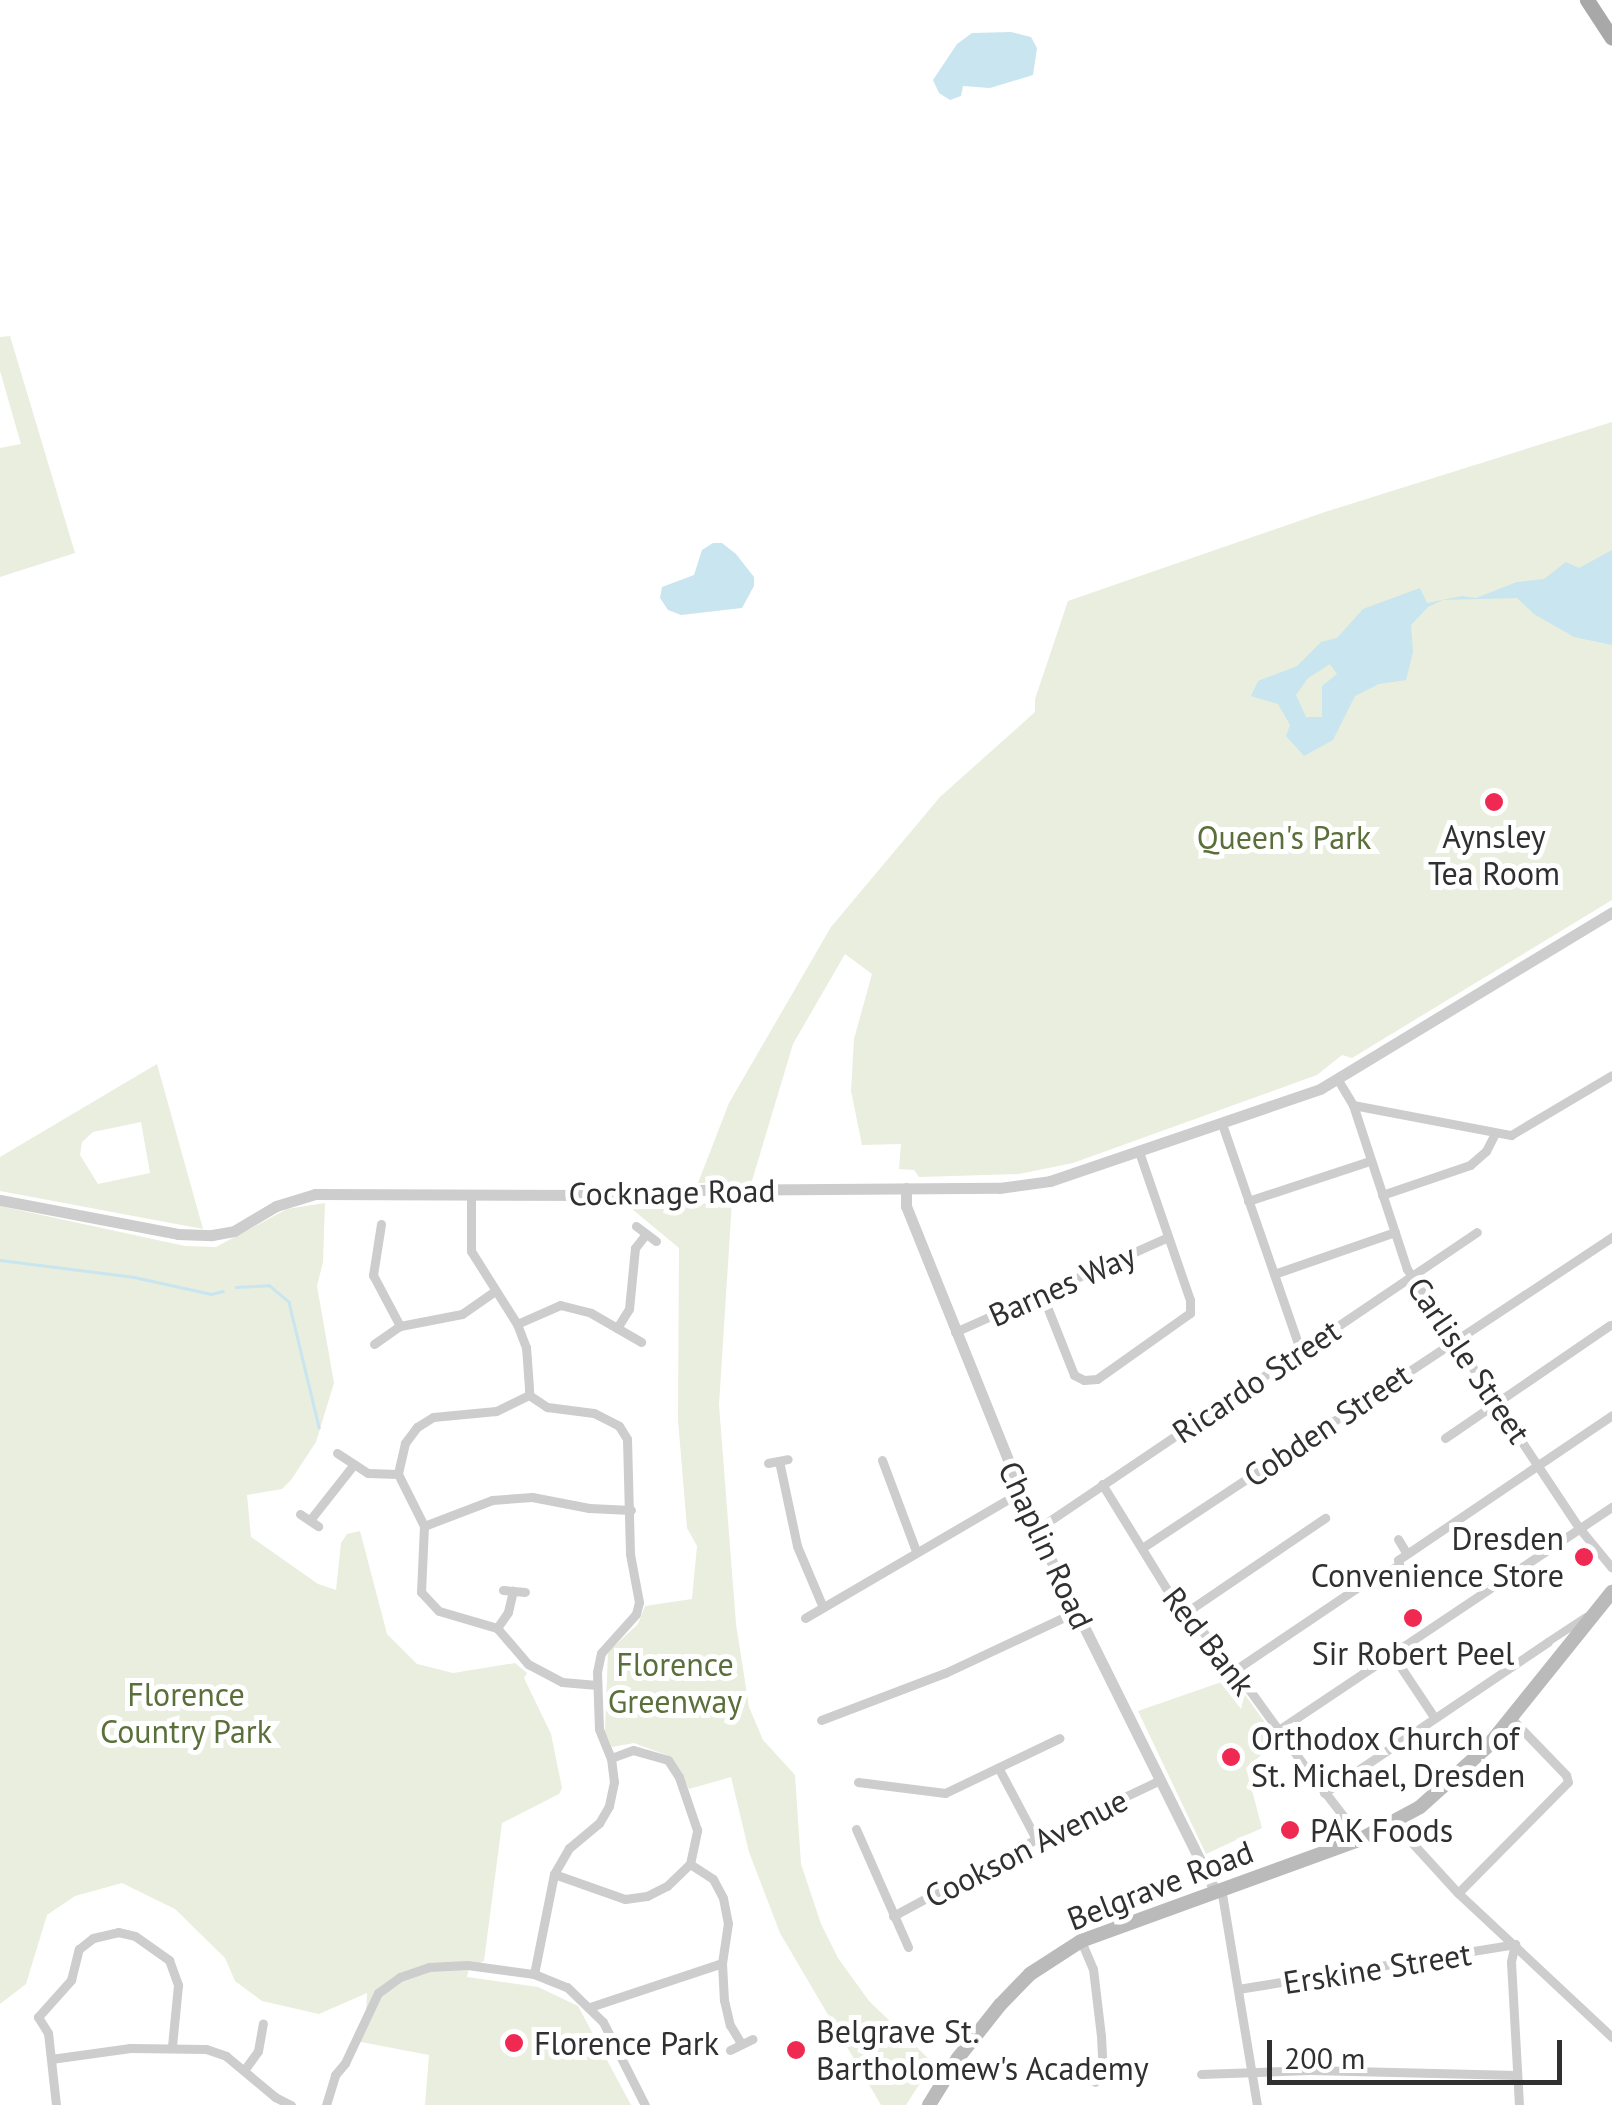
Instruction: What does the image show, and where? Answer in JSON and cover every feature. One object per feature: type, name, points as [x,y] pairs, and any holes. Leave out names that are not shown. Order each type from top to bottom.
[{"type":"main road","points":[[1587,0],[1612,38]]},
{"type":"main road","name":"Belgrave Road","points":[[929,2105],[958,2058],[1000,2004],[1030,1974],[1081,1940],[1361,1840],[1452,1783],[1511,1718],[1612,1592]]},
{"type":"street","name":"Cocknage Road","points":[[0,1200],[178,1234],[212,1235],[234,1231],[276,1206],[315,1194],[472,1196],[999,1188],[1050,1181],[1222,1124],[1338,1080],[1612,912]]},
{"type":"street","points":[[1353,1105],[1494,1135],[1511,1135],[1612,1075]]},
{"type":"street","name":"Carlisle Street","points":[[1338,1080],[1353,1105],[1412,1277],[1580,1528],[1612,1568]]},
{"type":"street","points":[[1222,1124],[1301,1352]]},
{"type":"street","points":[[1382,1196],[1470,1164],[1486,1151],[1494,1135]]},
{"type":"street","points":[[1042,1294],[1074,1375],[1096,1378],[1190,1312],[1190,1300],[1139,1152]]},
{"type":"street","points":[[1248,1200],[1370,1161]]},
{"type":"street","name":"Chaplin Road","points":[[906,1188],[906,1206],[1019,1492],[1075,1612],[1218,1890],[1257,2105]]},
{"type":"street","points":[[472,1196],[471,1252],[517,1324],[526,1347],[529,1391],[547,1407],[594,1413],[619,1426],[627,1439],[630,1554],[639,1602],[636,1614],[600,1653],[597,1686],[599,1728],[611,1758],[614,1782],[609,1806],[599,1824],[569,1848],[554,1874],[534,1974]]},
{"type":"street","points":[[636,1226],[656,1241]]},
{"type":"street","points":[[392,1236],[380,1229],[373,1275],[400,1326]]},
{"type":"street","points":[[1274,1274],[1395,1232]]},
{"type":"street","name":"Ricardo Street","points":[[1036,1530],[1476,1232]]},
{"type":"street","points":[[617,1328],[629,1309],[636,1248],[646,1234]]},
{"type":"street","name":"Barnes Way","points":[[955,1332],[1168,1237]]},
{"type":"street","name":"Cobden Street","points":[[1142,1548],[1612,1238]]},
{"type":"street","points":[[374,1344],[400,1326],[462,1314],[494,1292]]},
{"type":"street","points":[[517,1324],[560,1305],[591,1313],[641,1342]]},
{"type":"street","points":[[1444,1438],[1452,1427],[1498,1401],[1610,1325]]},
{"type":"street","points":[[529,1391],[496,1411],[432,1417],[405,1443],[398,1474],[424,1526],[421,1592],[439,1610],[498,1628],[528,1664],[562,1682],[597,1686]]},
{"type":"street","points":[[1235,1670],[1346,1595],[1400,1564],[1403,1557],[1612,1415]]},
{"type":"street","points":[[337,1453],[368,1473],[398,1474]]},
{"type":"street","points":[[882,1460],[916,1551]]},
{"type":"street","points":[[778,1461],[796,1546],[822,1606]]},
{"type":"street","points":[[300,1514],[314,1523],[354,1464]]},
{"type":"street","name":"Red Bank","points":[[1102,1484],[1166,1588],[1235,1670],[1361,1840]]},
{"type":"street","points":[[805,1618],[1019,1492]]},
{"type":"street","points":[[424,1526],[492,1500],[532,1497],[589,1508],[631,1510]]},
{"type":"street","points":[[1278,1731],[1327,1692],[1392,1654],[1612,1507]]},
{"type":"street","points":[[1188,1611],[1321,1520],[1310,1512]]},
{"type":"street","points":[[1398,1540],[1403,1557]]},
{"type":"street","points":[[1339,1584],[1346,1595]]},
{"type":"street","points":[[498,1628],[508,1612],[508,1591],[525,1592]]},
{"type":"street","points":[[1324,1793],[1598,1610]]},
{"type":"street","points":[[822,1720],[945,1672],[1075,1612]]},
{"type":"street","points":[[1302,1626],[1310,1636]]},
{"type":"street","points":[[1392,1654],[1434,1717]]},
{"type":"street","points":[[1458,1893],[1568,1782],[1566,1775],[1511,1718]]},
{"type":"street","points":[[858,1782],[945,1792],[1060,1738]]},
{"type":"street","points":[[554,1874],[625,1899],[657,1891],[690,1864],[697,1830],[679,1776],[668,1760],[633,1750],[611,1758]]},
{"type":"street","points":[[999,1768],[1036,1839]]},
{"type":"street","name":"Cookson Avenue","points":[[892,1916],[1036,1839],[1160,1780]]},
{"type":"street","points":[[1394,1822],[1458,1893],[1612,2036]]},
{"type":"street","name":"Cookson Avenue","points":[[856,1829],[902,1945]]},
{"type":"street","points":[[690,1864],[713,1879],[722,1898],[728,1923],[722,1963],[730,2025],[741,2043]]},
{"type":"street","points":[[38,2017],[70,1980],[80,1949],[94,1938],[118,1932],[135,1936],[170,1960],[176,1973],[172,2046]]},
{"type":"street","points":[[1081,1940],[1094,1969],[1101,2036],[1103,2073],[1095,2082]]},
{"type":"street","points":[[1515,1944],[1511,1962],[1518,2105]]},
{"type":"street","name":"Erskine Street","points":[[1238,1990],[1515,1944]]},
{"type":"street","points":[[590,2006],[663,1984],[702,1966],[722,1963]]},
{"type":"street","points":[[326,2105],[334,2075],[356,2041],[370,2005],[388,1984],[429,1968],[466,1964],[534,1974],[567,1987],[590,2006],[645,2105]]},
{"type":"street","points":[[26,2009],[38,2017],[48,2034],[56,2105]]},
{"type":"street","points":[[245,2069],[258,2051],[263,2028],[250,2030]]},
{"type":"street","points":[[730,2050],[753,2039]]},
{"type":"street","points":[[51,2059],[172,2046],[206,2049],[245,2069],[272,2101],[292,2105]]},
{"type":"street","points":[[1201,2074],[1252,2070],[1517,2076]]},
{"type":"green space","points":[[10,336],[75,553],[0,577],[0,448],[21,444],[0,371],[0,337]]},
{"type":"green space","name":"Queen's Park","points":[[1612,422],[1612,900],[1352,1058],[1342,1055],[1317,1075],[1073,1163],[1019,1174],[919,1177],[914,1170],[899,1169],[901,1144],[862,1145],[851,1091],[854,1039],[872,974],[845,954],[793,1044],[751,1184],[698,1183],[729,1103],[831,927],[940,797],[1035,712],[1035,699],[1068,601],[1325,512]]},
{"type":"green space","points":[[157,1064],[203,1229],[0,1191],[0,1157]],"holes":[[[141,1122],[150,1173],[98,1184],[80,1155],[82,1142],[93,1132]]]},
{"type":"green space","name":"Florence Greenway","points":[[732,1201],[719,1405],[736,1624],[749,1707],[763,1740],[795,1775],[801,1864],[821,1924],[838,1958],[869,2001],[933,2063],[906,2105],[881,2105],[780,1933],[749,1852],[731,1777],[689,1789],[666,1755],[634,1743],[612,1747],[605,1731],[608,1652],[638,1624],[645,1606],[692,1599],[697,1546],[687,1528],[678,1420],[679,1248],[632,1209]]},
{"type":"green space","name":"Florence Country Park","points":[[325,1203],[323,1262],[317,1286],[334,1383],[316,1442],[291,1480],[282,1489],[247,1495],[251,1537],[318,1584],[336,1590],[341,1543],[347,1534],[360,1531],[387,1634],[417,1664],[453,1673],[515,1663],[527,1673],[524,1678],[551,1734],[562,1788],[559,1794],[502,1823],[484,1961],[469,1968],[467,1977],[538,1987],[578,2006],[631,2105],[425,2105],[429,2055],[356,2041],[366,2014],[367,1993],[319,2014],[262,2001],[235,1981],[225,1958],[175,1909],[122,1883],[75,1896],[47,1915],[26,1984],[0,2004],[0,1206],[185,1246],[216,1247],[287,1209]]},
{"type":"green space","points":[[1233,1678],[1278,1741],[1246,1768],[1262,1828],[1206,1854],[1138,1711]]},
{"type":"water","points":[[1011,32],[1031,37],[1037,48],[1033,75],[990,88],[963,86],[961,96],[950,100],[939,93],[933,80],[957,44],[972,33]]},
{"type":"water","points":[[722,543],[736,554],[754,577],[754,586],[742,608],[681,615],[668,610],[660,598],[662,587],[694,575],[702,550]]},
{"type":"water","points":[[1612,550],[1612,645],[1574,637],[1534,614],[1517,598],[1443,600],[1428,607],[1411,625],[1413,652],[1406,680],[1379,684],[1355,696],[1333,740],[1304,756],[1286,736],[1290,725],[1278,704],[1251,696],[1258,681],[1297,666],[1321,642],[1337,638],[1363,609],[1420,588],[1427,603],[1462,596],[1476,598],[1517,582],[1544,579],[1566,562],[1579,568]],"holes":[[[1330,664],[1337,674],[1322,686],[1322,717],[1306,717],[1296,695],[1308,678]]]},
{"type":"waterway","points":[[0,1260],[134,1277],[211,1294],[223,1291]]},
{"type":"waterway","points":[[236,1287],[269,1285],[289,1302],[319,1427]]},
{"type":"place","name":"Aynsley Tea Room","points":[[1494,802]]},
{"type":"place","name":"Dresden Convenience Store","points":[[1584,1557]]},
{"type":"place","name":"Sir Robert Peel","points":[[1413,1618]]},
{"type":"place","name":"Orthodox Church of St. Michael, Dresden","points":[[1231,1757]]},
{"type":"place","name":"PAK Foods","points":[[1290,1830]]},
{"type":"place","name":"Florence Park","points":[[514,2043]]},
{"type":"place","name":"Belgrave St. Bartholomew's Academy","points":[[796,2050]]}]
